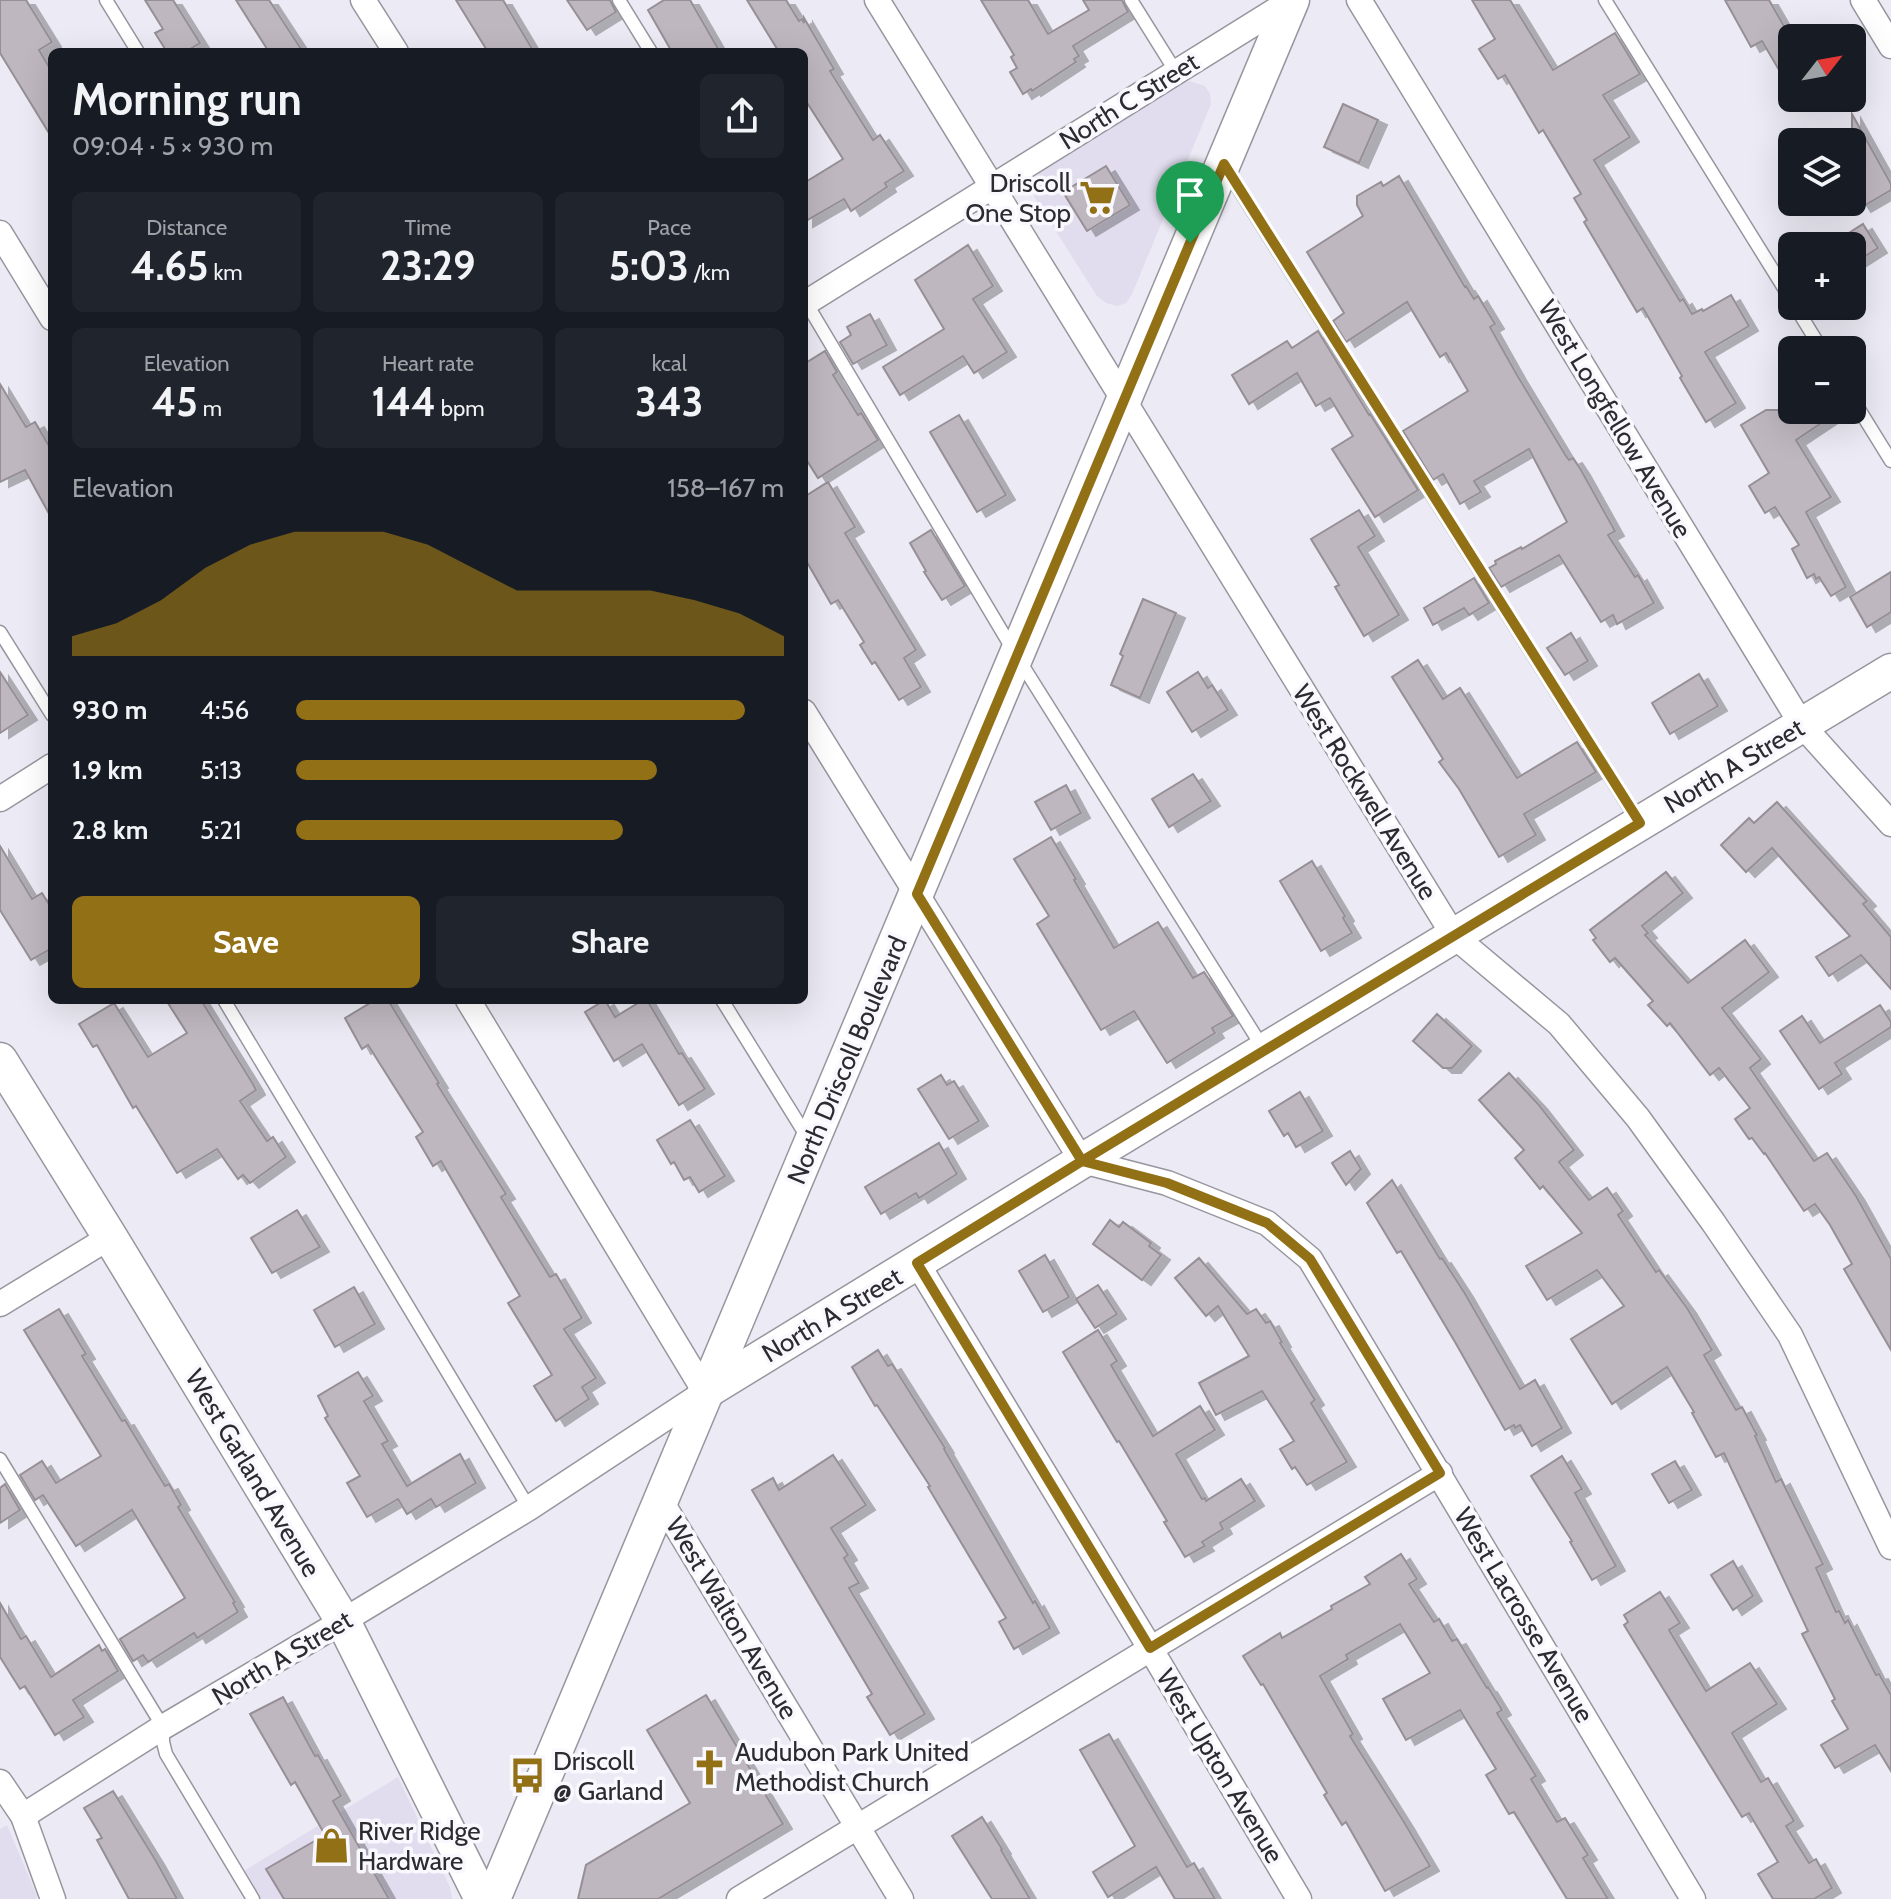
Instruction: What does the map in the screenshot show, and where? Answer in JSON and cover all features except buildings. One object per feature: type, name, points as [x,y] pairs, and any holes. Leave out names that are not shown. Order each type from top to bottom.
[{"type":"street","points":[[363,0],[393,48]]},
{"type":"street","name":"West Rockwell Avenue","points":[[877,0],[1454,936],[1559,1024],[1638,1118],[1790,1335],[1891,1547]]},
{"type":"street","name":"North C Street","points":[[808,300],[1292,0]]},
{"type":"street","name":"North Driscoll Boulevard","points":[[493,1899],[1292,0]]},
{"type":"street","name":"West Longfellow Avenue","points":[[1359,0],[1802,725],[1891,824]]},
{"type":"street","points":[[1863,0],[1891,46]]},
{"type":"street","points":[[0,233],[48,311]]},
{"type":"street","name":"North A Street","points":[[23,1816],[163,1727],[529,1508],[705,1392],[1891,671]]},
{"type":"street","points":[[808,718],[1082,1161]]},
{"type":"street","points":[[0,799],[48,769]]},
{"type":"street","points":[[470,1004],[705,1392]]},
{"type":"street","name":"West Garland Avenue","points":[[0,1060],[343,1621],[482,1899]]},
{"type":"street","name":"West Lacrosse Avenue","points":[[1082,1161],[1167,1183],[1267,1223],[1310,1259],[1693,1899]]},
{"type":"street","points":[[0,1304],[110,1237]]},
{"type":"street","name":"West Upton Avenue","points":[[917,1263],[1299,1899]]},
{"type":"street","points":[[739,1899],[1440,1473]]},
{"type":"street","name":"West Walton Avenue","points":[[661,1501],[901,1899]]},
{"type":"street","points":[[0,1782],[23,1816],[53,1899]]},
{"type":"lane","points":[[106,0],[136,48]]},
{"type":"lane","points":[[619,0],[649,48]]},
{"type":"lane","points":[[1131,0],[1176,72]]},
{"type":"lane","points":[[1605,0],[1778,278]]},
{"type":"lane","points":[[1224,164],[1640,823]]},
{"type":"lane","points":[[808,307],[1016,655],[1264,1050]]},
{"type":"lane","points":[[1866,421],[1891,461]]},
{"type":"lane","points":[[0,632],[48,709]]},
{"type":"lane","points":[[226,1004],[529,1508]]},
{"type":"lane","points":[[724,1004],[811,1144]]},
{"type":"lane","points":[[0,1459],[163,1727],[166,1754],[253,1899]]},
{"type":"shaded area","points":[[1190,81],[1205,86],[1211,104],[1132,294],[1126,303],[1117,306],[1106,303],[1097,296],[1035,198],[1032,188],[1034,179]]},
{"type":"shaded area","points":[[398,1777],[450,1887],[452,1899],[247,1899],[234,1877]]},
{"type":"shaded area","points":[[7,1825],[36,1899],[0,1899],[0,1829]]},
{"type":"place","name":"Driscoll One Stop","points":[[1097,198]]},
{"type":"place","name":"Audubon Park United Methodist Church","points":[[709,1767]]},
{"type":"place","name":"Driscoll @ Garland","points":[[527,1776]]},
{"type":"place","name":"River Ridge Hardware","points":[[332,1846]]},
{"type":"route","points":[[1190,243],[917,894],[1082,1161],[917,1263],[1150,1648],[1440,1473],[1310,1259],[1267,1223],[1167,1183],[1082,1161],[1640,823],[1224,164],[1190,243]]}]
